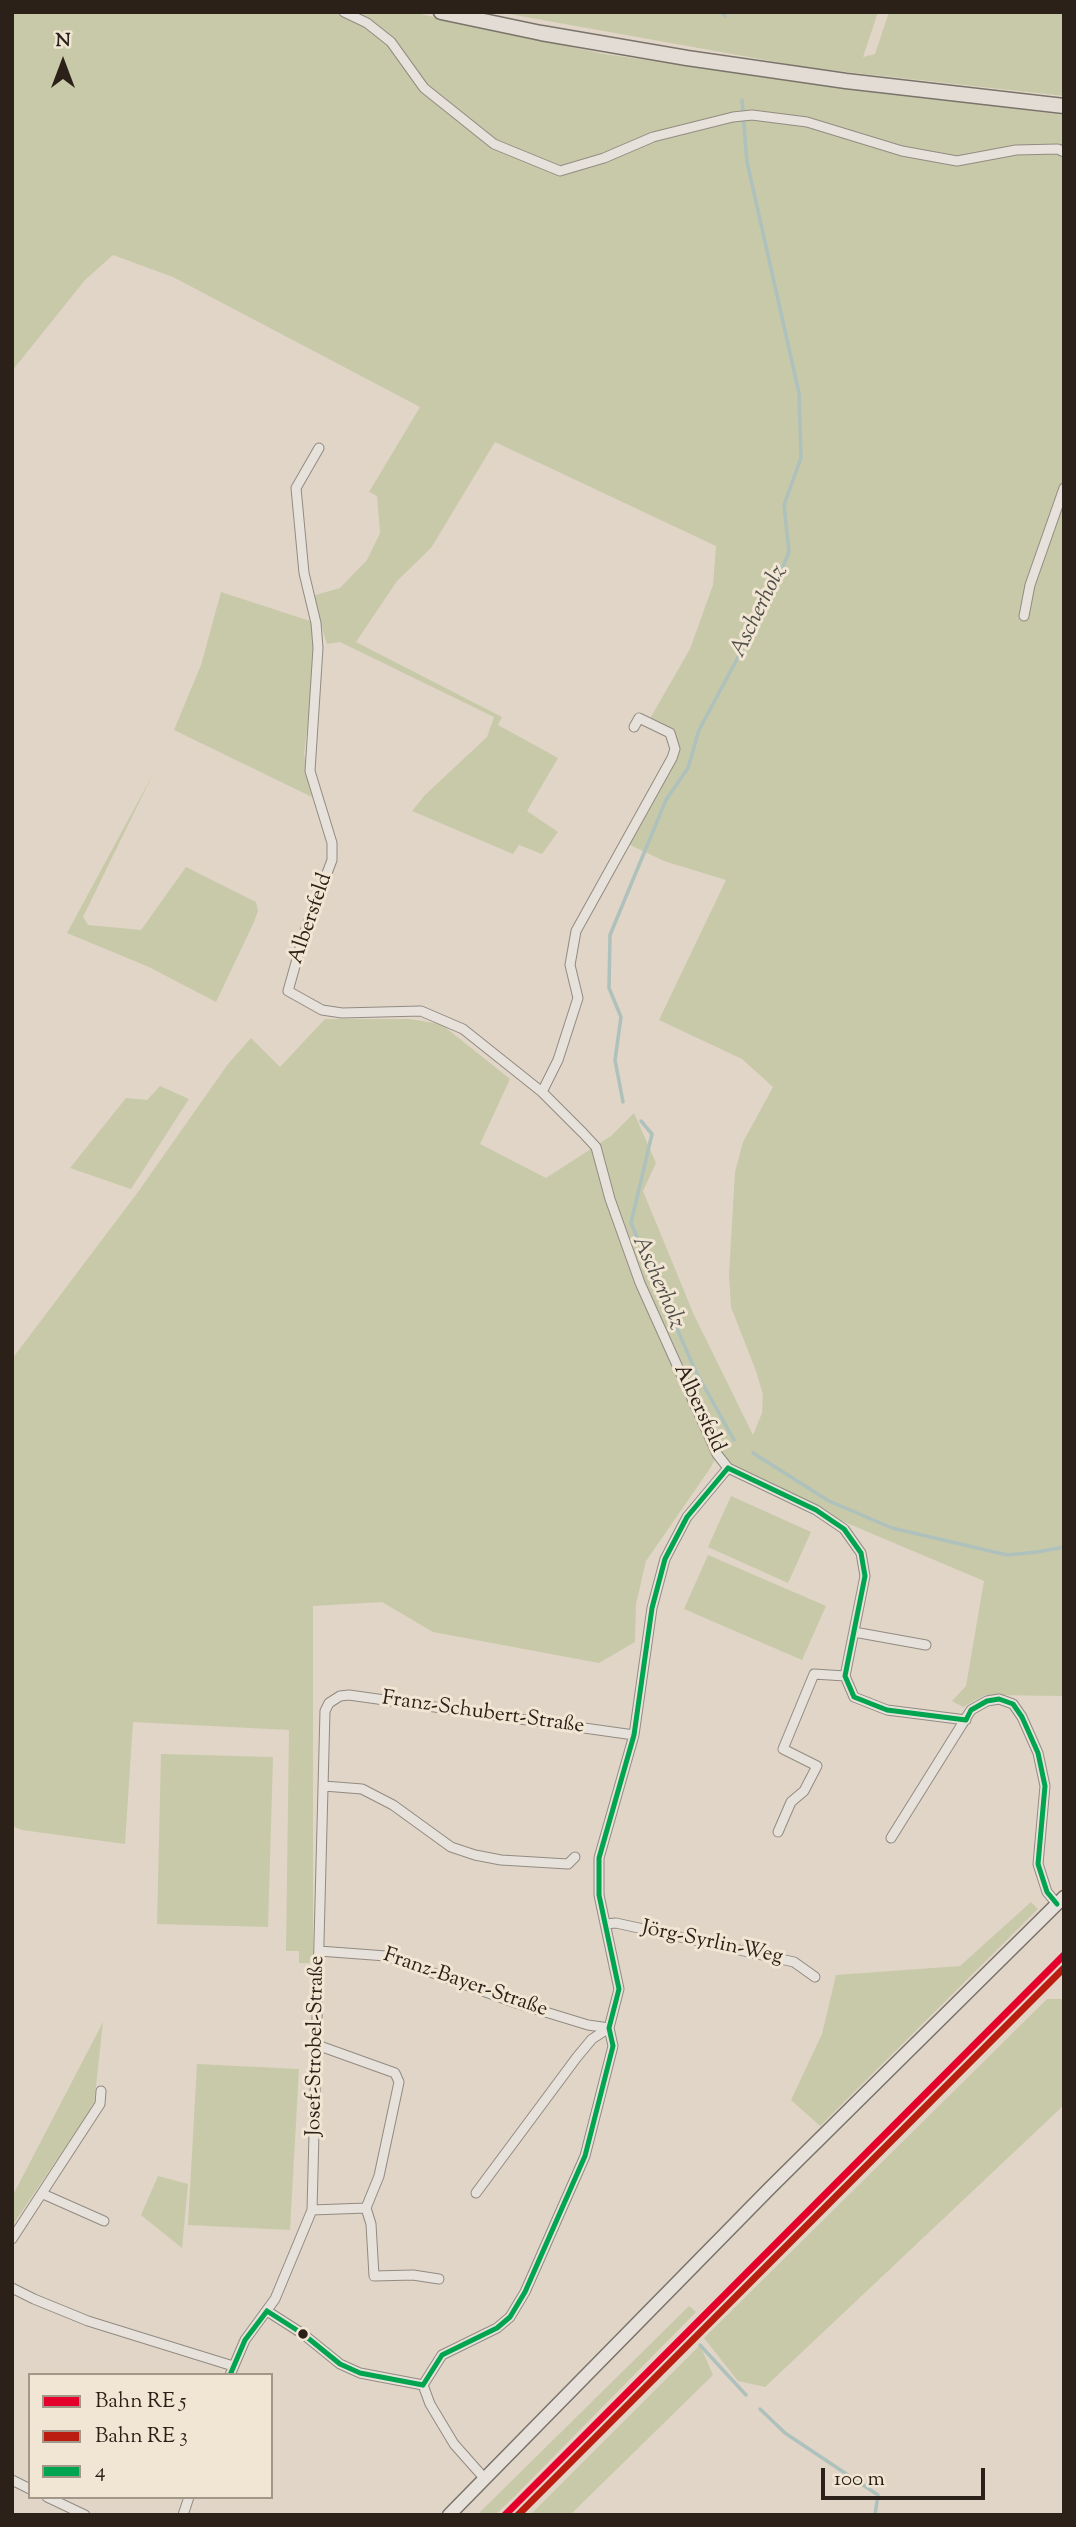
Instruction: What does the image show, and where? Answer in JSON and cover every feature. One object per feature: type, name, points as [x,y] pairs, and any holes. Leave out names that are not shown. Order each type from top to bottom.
[{"type":"main road","points":[[441,12],[541,33],[687,58],[846,81],[1064,106]]},
{"type":"street","points":[[344,12],[367,23],[391,42],[424,88],[495,144],[560,172],[604,159],[653,137],[733,117],[752,115],[807,122],[902,151],[957,160],[1016,150],[1058,149],[1064,152]]},
{"type":"street","name":"Albersfeld","points":[[319,448],[296,488],[304,573],[316,623],[318,648],[310,771],[332,843],[332,860],[304,934],[288,991],[322,1010],[342,1013],[421,1011],[463,1029],[542,1091],[596,1147],[610,1199],[640,1283],[717,1454],[727,1468]]},
{"type":"street","points":[[1024,616],[1030,585],[1064,488]]},
{"type":"street","points":[[542,1091],[558,1060],[578,998],[570,965],[576,931],[673,758],[675,749],[670,733],[639,718],[634,727]]},
{"type":"street","points":[[423,2385],[442,2355],[497,2328],[510,2317],[519,2303],[585,2156],[613,2046],[610,2028],[619,1989],[599,1895],[599,1858],[634,1735],[652,1608],[665,1559],[687,1517],[727,1468],[816,1510],[844,1529],[861,1553],[865,1576],[845,1676],[854,1697],[887,1710],[966,1720]]},
{"type":"street","points":[[854,1632],[926,1645]]},
{"type":"street","points":[[778,1832],[791,1802],[804,1791],[817,1766],[783,1749],[814,1674],[845,1676]]},
{"type":"street","name":"Franz-Schubert-Straße","points":[[333,1700],[349,1695],[634,1735]]},
{"type":"street","points":[[449,2515],[770,2188],[1060,1901],[1047,1892],[1038,1864],[1045,1786],[1038,1754],[1022,1717],[1013,1704],[999,1699],[987,1701],[971,1710],[891,1838]]},
{"type":"street","name":"Josef-Strobel-Straße","points":[[231,2370],[245,2340],[275,2299],[312,2210],[325,1711],[333,1700]]},
{"type":"street","points":[[324,1786],[362,1789],[393,1805],[451,1847],[475,1855],[501,1860],[568,1864],[575,1857]]},
{"type":"street","name":"Jörg-Syrlin-Weg","points":[[605,1924],[616,1923],[794,1962],[815,1977]]},
{"type":"street","name":"Franz-Bayer-Straße","points":[[319,1951],[368,1952],[386,1956],[516,2003],[588,2025],[610,2028]]},
{"type":"street","points":[[477,2193],[577,2057],[592,2039],[610,2028]]},
{"type":"street","points":[[317,2045],[395,2073],[399,2082],[379,2176],[366,2208],[371,2224],[374,2277],[414,2275],[439,2279]]},
{"type":"street","points":[[12,2239],[100,2104],[101,2091]]},
{"type":"street","points":[[43,2194],[104,2221]]},
{"type":"street","points":[[312,2210],[366,2208]]},
{"type":"street","points":[[12,2287],[34,2299],[88,2320],[231,2370]]},
{"type":"street","points":[[267,2311],[284,2320],[340,2364],[360,2373],[423,2385]]},
{"type":"street","points":[[423,2385],[430,2404],[454,2445],[485,2479]]},
{"type":"street","points":[[12,2480],[28,2488]]},
{"type":"street","points":[[51,2499],[85,2515]]},
{"type":"green space","points":[[12,12],[411,12],[604,54],[1064,115],[1064,1696],[985,1695],[963,1707],[952,1701],[966,1686],[984,1581],[816,1510],[728,1468],[717,1455],[646,1561],[636,1604],[635,1642],[599,1663],[433,1632],[382,1602],[313,1606],[313,1963],[299,1963],[299,1951],[286,1951],[289,1730],[133,1722],[125,1844],[22,1830],[12,1826],[12,1359],[138,1192],[228,1064],[251,1038],[280,1067],[325,1019],[409,1019],[441,1024],[510,1079],[480,1144],[546,1178],[611,1136],[634,1113],[656,1163],[643,1191],[694,1315],[753,1435],[762,1413],[763,1395],[731,1307],[729,1274],[735,1172],[743,1142],[773,1087],[742,1059],[659,1020],[726,880],[664,861],[624,842],[672,758],[673,739],[648,722],[690,649],[713,585],[716,546],[495,442],[431,548],[397,581],[356,642],[502,717],[498,725],[558,758],[527,811],[558,832],[542,854],[519,845],[513,854],[412,811],[425,795],[487,737],[494,717],[340,642],[327,644],[312,596],[340,588],[367,560],[380,533],[377,496],[369,492],[420,407],[173,277],[113,255],[85,280],[12,371]]},
{"type":"green space","points":[[498,12],[878,12],[863,57],[875,54],[889,12],[1064,12],[1064,96],[810,68]]},
{"type":"green space","points":[[221,592],[313,622],[316,651],[304,754],[312,797],[174,730],[201,665]]},
{"type":"green space","points":[[153,774],[83,917],[88,925],[141,930],[186,867],[256,902],[258,911],[254,922],[216,1002],[149,967],[67,933]]},
{"type":"green space","points":[[160,1086],[189,1099],[131,1189],[70,1168],[126,1098],[147,1100]]},
{"type":"green space","points":[[731,1496],[811,1532],[788,1583],[708,1547]]},
{"type":"green space","points":[[708,1555],[826,1606],[802,1660],[684,1609]]},
{"type":"green space","points":[[161,1754],[273,1757],[268,1927],[157,1924]]},
{"type":"green space","points":[[1031,1902],[1038,1909],[820,2126],[791,2100],[822,2034],[836,1975],[960,1966]]},
{"type":"green space","points":[[1047,1999],[1064,1999],[1064,2105],[765,2387],[738,2381],[704,2338]]},
{"type":"green space","points":[[103,2022],[94,2104],[12,2226],[12,2197]]},
{"type":"green space","points":[[197,2064],[299,2069],[290,2230],[188,2225]]},
{"type":"green space","points":[[158,2176],[188,2184],[182,2248],[141,2215]]},
{"type":"green space","points":[[689,2306],[696,2312],[515,2496],[495,2515],[477,2515]]},
{"type":"green space","points":[[700,2345],[713,2375],[570,2515],[530,2515]]},
{"type":"waterway","name":"Ascherholz","points":[[722,12],[725,16]]},
{"type":"waterway","name":"Ascherholz","points":[[623,1102],[615,1060],[621,1017],[609,988],[610,935],[666,800],[688,768],[699,730],[772,594],[789,552],[784,505],[801,458],[799,393],[747,162],[742,100]]},
{"type":"waterway","name":"Ascherholz","points":[[641,1121],[652,1134],[631,1223],[695,1370],[734,1440]]},
{"type":"waterway","name":"Ascherholz","points":[[753,1453],[829,1501],[892,1528],[1007,1555],[1064,1547]]},
{"type":"waterway","points":[[700,2345],[746,2395]]},
{"type":"waterway","points":[[760,2409],[785,2433],[878,2495],[875,2515]]},
{"type":"transit line","name":"4","points":[[728,1468],[816,1510],[844,1529],[861,1553],[865,1576],[845,1676],[854,1697],[887,1710],[966,1720]]},
{"type":"transit line","name":"4","points":[[423,2385],[442,2355],[497,2328],[510,2317],[525,2292],[585,2156],[613,2046],[609,2028],[619,1989],[599,1895],[599,1858],[634,1735],[652,1608],[665,1559],[687,1517],[728,1468]]},
{"type":"transit line","name":"4","points":[[966,1720],[971,1710],[987,1701],[999,1699],[1013,1704],[1022,1717],[1038,1753],[1045,1786],[1038,1864],[1047,1892],[1057,1904]]},
{"type":"transit line","points":[[505,2515],[1064,1955]]},
{"type":"transit line","points":[[518,2515],[1064,1968]]},
{"type":"transit line","name":"4","points":[[267,2311],[303,2334],[340,2364],[360,2373],[423,2385]]},
{"type":"transit line","name":"4","points":[[231,2373],[245,2340],[267,2311]]}]
